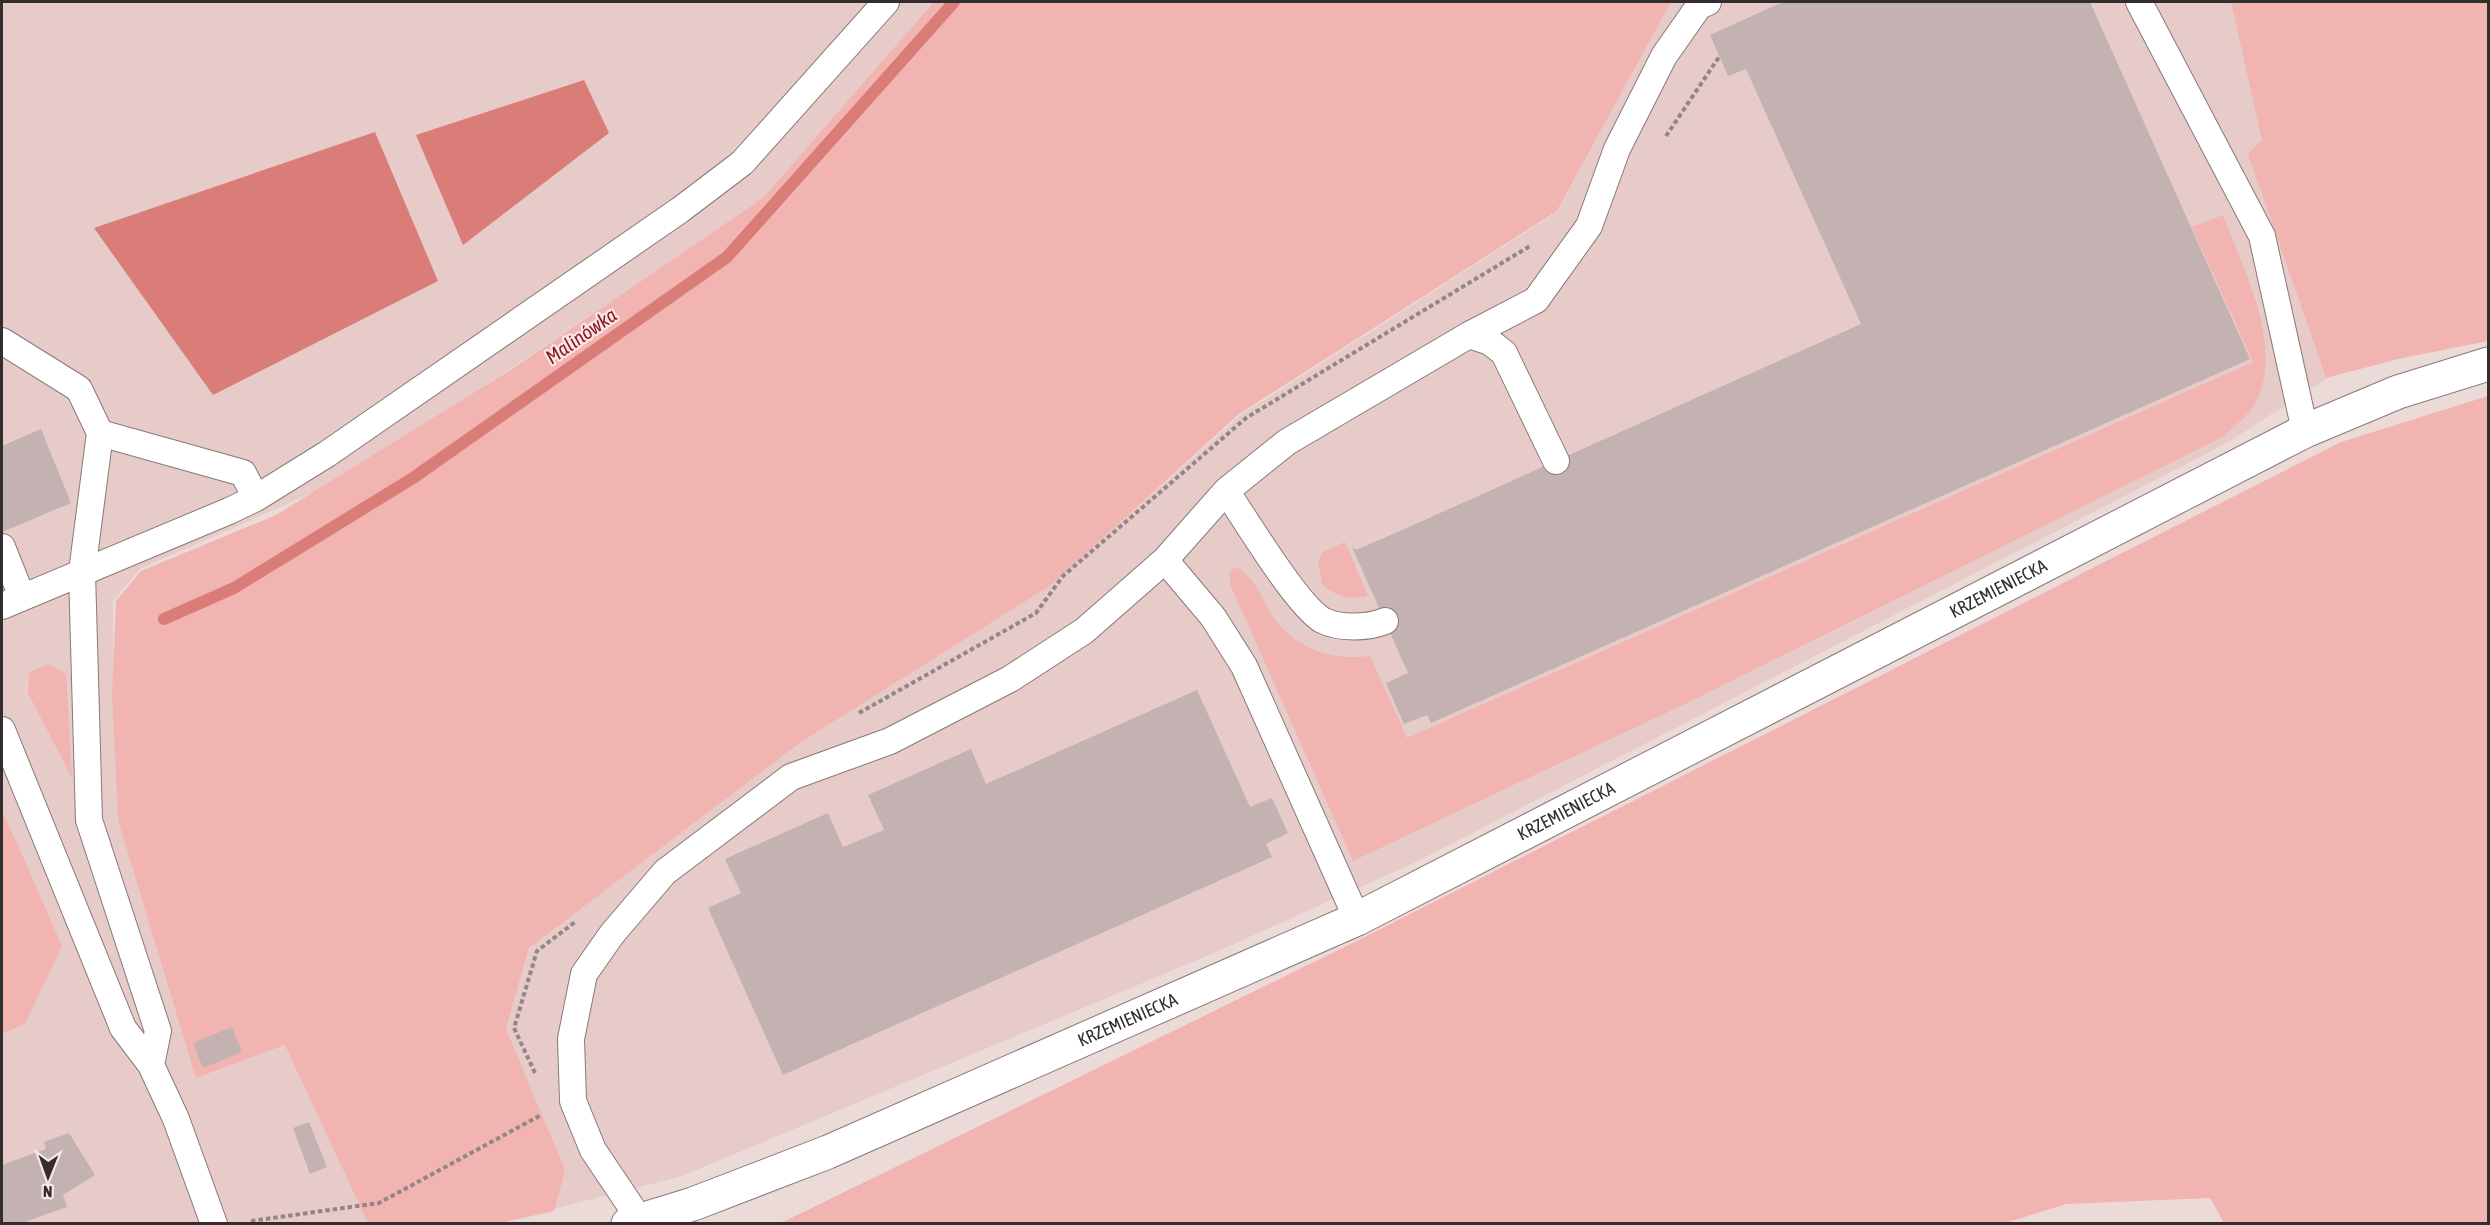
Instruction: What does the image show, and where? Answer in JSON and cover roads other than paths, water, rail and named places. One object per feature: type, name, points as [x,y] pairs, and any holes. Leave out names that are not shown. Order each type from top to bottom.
[{"type":"street","name":"KRZEMIENIECKA","points":[[634,1222],[693,1204],[828,1152],[1357,919],[2305,431],[2398,392],[2488,364]]},
{"type":"lane","points":[[2,546],[12,602],[256,498],[347,441],[680,210],[742,163],[886,2]]},
{"type":"lane","points":[[634,1222],[593,1150],[573,1101],[571,1039],[584,974],[612,934],[665,872],[791,777],[890,741],[1010,679],[1084,632],[1165,560],[1226,491],[1287,442],[1469,335],[1536,300],[1588,226],[1617,149],[1664,56],[1699,6],[1708,2]]},
{"type":"lane","points":[[2139,2],[2262,236],[2305,431]]},
{"type":"lane","points":[[1469,335],[1490,342],[1504,352],[1556,461]]},
{"type":"lane","points":[[2,341],[79,389],[100,433],[82,572],[89,820],[158,1031],[151,1065]]},
{"type":"lane","points":[[100,433],[243,473],[256,498]]},
{"type":"lane","points":[[1226,491],[1302,601],[1323,620],[1350,626],[1374,625],[1385,621]]},
{"type":"lane","points":[[1165,560],[1214,617],[1244,666],[1357,919]]},
{"type":"lane","points":[[2,730],[123,1028],[151,1065],[176,1119],[214,1224]]},
{"type":"waterway","name":"Malinówka","points":[[164,619],[234,588],[413,478],[727,257],[954,2]]}]
